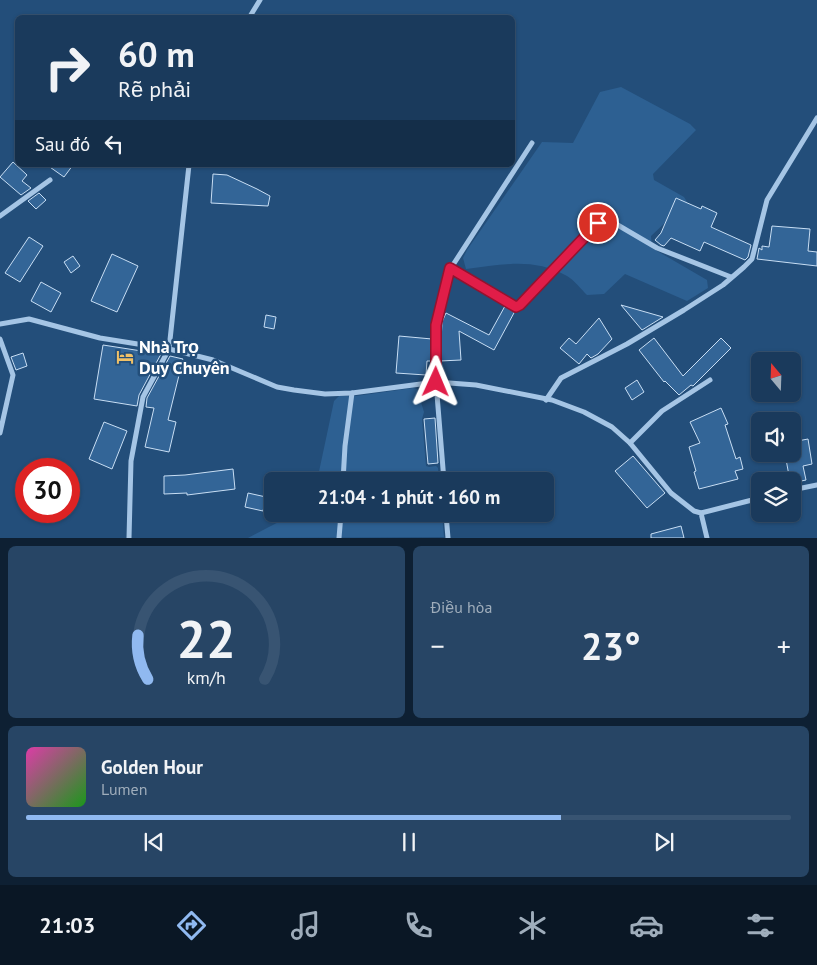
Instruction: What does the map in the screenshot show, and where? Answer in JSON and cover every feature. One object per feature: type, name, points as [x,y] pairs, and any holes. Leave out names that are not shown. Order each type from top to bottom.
[{"type":"street","points":[[251,15],[260,0]]},
{"type":"street","points":[[546,400],[561,378],[627,344],[668,320],[723,285],[752,259],[766,200],[817,118]]},
{"type":"street","points":[[443,472],[436,382],[436,325],[450,268],[532,143]]},
{"type":"street","points":[[129,538],[131,461],[143,397],[169,348],[189,167]]},
{"type":"street","points":[[0,216],[50,180]]},
{"type":"street","points":[[450,268],[516,307],[598,223],[607,221],[616,224],[657,248],[731,277]]},
{"type":"street","points":[[0,324],[28,319],[100,338],[169,348],[212,360],[277,387],[325,394],[352,393],[436,382],[476,385],[546,400],[584,412],[612,427],[630,443],[671,493],[694,511],[701,512],[751,500]]},
{"type":"street","points":[[0,339],[13,375],[0,433]]},
{"type":"street","points":[[630,443],[662,411],[710,380]]},
{"type":"street","points":[[344,472],[352,393]]},
{"type":"street","points":[[801,488],[817,484]]},
{"type":"street","points":[[701,512],[707,538]]},
{"type":"street","points":[[338,538],[340,522]]},
{"type":"street","points":[[447,522],[448,538]]},
{"type":"shaded area","points":[[621,87],[690,124],[696,130],[653,174],[654,180],[684,197],[687,202],[651,236],[652,248],[707,280],[708,288],[687,301],[625,274],[604,294],[587,295],[567,276],[542,266],[505,264],[466,269],[463,258],[467,250],[542,142],[573,143],[600,92]]},
{"type":"shaded area","points":[[417,389],[424,412],[422,419],[426,466],[436,466],[438,472],[319,472],[334,401],[339,396],[356,396]]},
{"type":"shaded area","points":[[279,522],[443,522],[444,537],[248,538]]},
{"type":"building","points":[[13,162],[15,167],[18,167],[27,175],[22,181],[31,188],[21,195],[0,177]]},
{"type":"building","points":[[50,167],[72,167],[64,177]]},
{"type":"building","points":[[213,174],[227,175],[270,196],[268,206],[211,203]]},
{"type":"building","points":[[39,193],[46,200],[36,209],[28,201]]},
{"type":"building","points":[[676,198],[701,209],[702,206],[717,213],[711,227],[751,245],[748,257],[745,260],[704,242],[700,251],[671,238],[664,246],[661,245],[655,240],[661,233]]},
{"type":"building","points":[[772,226],[810,229],[808,251],[817,252],[817,266],[757,259],[759,248],[762,250],[762,246],[769,247]]},
{"type":"building","points":[[29,237],[43,246],[20,282],[5,273]]},
{"type":"building","points":[[112,254],[138,266],[117,312],[91,301]]},
{"type":"building","points":[[73,256],[80,266],[71,273],[64,262]]},
{"type":"building","points":[[41,282],[61,293],[51,312],[31,301]]},
{"type":"building","points":[[621,305],[663,317],[642,330]]},
{"type":"building","points":[[505,306],[515,311],[494,350],[459,331],[461,360],[440,361],[442,322],[446,313],[489,335]]},
{"type":"building","points":[[266,315],[276,317],[274,329],[264,327]]},
{"type":"building","points":[[599,318],[612,339],[598,354],[591,358],[587,354],[579,364],[560,348],[569,338],[576,344]]},
{"type":"building","points":[[399,336],[432,339],[432,361],[427,361],[426,375],[396,373]]},
{"type":"building","points":[[654,338],[683,376],[721,338],[731,348],[693,386],[691,385],[679,395],[664,382],[639,350]]},
{"type":"building","points":[[103,345],[161,354],[139,395],[137,406],[94,399]]},
{"type":"building","points":[[23,353],[27,366],[16,370],[11,357]]},
{"type":"building","points":[[170,356],[183,359],[168,420],[176,422],[169,452],[145,447],[154,408],[146,407],[147,398]]},
{"type":"building","points":[[637,380],[644,392],[632,400],[625,388]]},
{"type":"building","points":[[721,408],[728,424],[725,425],[736,459],[740,457],[743,469],[735,471],[738,479],[699,489],[689,447],[700,443],[690,422]]},
{"type":"building","points":[[435,418],[438,463],[428,464],[424,419]]},
{"type":"building","points":[[104,422],[127,431],[112,469],[89,459]]},
{"type":"building","points":[[808,439],[812,464],[803,466],[806,480],[801,481],[801,472],[788,472],[786,462],[801,462],[801,440]]},
{"type":"building","points":[[633,456],[665,493],[647,508],[615,471]]},
{"type":"building","points":[[233,469],[235,489],[187,495],[187,493],[164,494],[164,476]]},
{"type":"building","points":[[248,493],[264,497],[263,511],[245,507]]},
{"type":"building","points":[[681,526],[684,538],[651,538],[651,534]]},
{"type":"place","name":"Nhà Trọ Duy Chuyên","points":[[125,357]]},
{"type":"route","points":[[436,382],[436,325],[450,268],[516,307],[598,223]]}]
